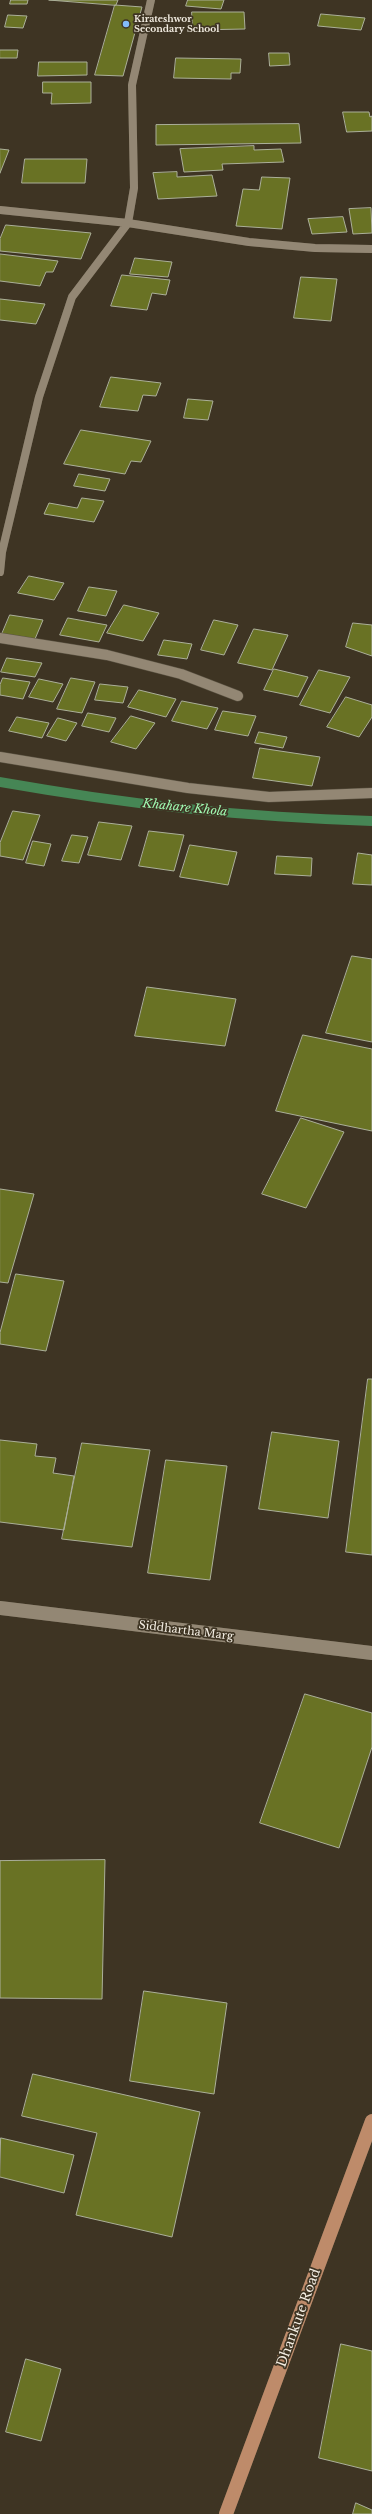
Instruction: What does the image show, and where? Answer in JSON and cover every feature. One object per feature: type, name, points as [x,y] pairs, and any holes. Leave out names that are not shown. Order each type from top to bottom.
[{"type":"main road","name":"Dhankute Road","points":[[226,2514],[372,2121]]},
{"type":"street","points":[[0,572],[2,552],[39,397],[72,296],[128,223],[134,188],[132,85],[150,0]]},
{"type":"street","points":[[0,210],[128,223],[249,242],[315,248],[372,249]]},
{"type":"street","points":[[0,638],[107,656],[181,674],[238,696]]},
{"type":"street","points":[[0,757],[188,788],[262,796],[372,793]]},
{"type":"street","name":"Siddhartha Marg","points":[[0,1608],[372,1653]]},
{"type":"building","points":[[11,0],[28,0],[27,4],[10,4]]},
{"type":"building","points":[[49,0],[118,0],[116,5]]},
{"type":"building","points":[[188,0],[224,0],[221,9],[186,6]]},
{"type":"building","points":[[115,5],[142,7],[123,76],[95,75]]},
{"type":"building","points":[[192,12],[244,12],[245,29],[193,30]]},
{"type":"building","points":[[321,14],[365,18],[361,30],[318,26]]},
{"type":"building","points":[[8,15],[27,16],[23,28],[5,27]]},
{"type":"building","points":[[0,50],[18,50],[17,58],[0,58]]},
{"type":"building","points":[[269,53],[289,53],[290,65],[270,66]]},
{"type":"building","points":[[176,58],[241,59],[240,73],[231,73],[231,79],[174,78]]},
{"type":"building","points":[[39,62],[87,62],[87,75],[38,76]]},
{"type":"building","points":[[43,82],[91,82],[91,103],[51,104],[52,93],[43,93]]},
{"type":"building","points":[[343,112],[369,112],[370,117],[372,116],[372,131],[347,132]]},
{"type":"building","points":[[299,124],[301,143],[156,145],[156,125]]},
{"type":"building","points":[[254,146],[254,150],[281,149],[284,162],[222,164],[223,170],[184,172],[180,149]]},
{"type":"building","points":[[0,149],[9,150],[0,173]]},
{"type":"building","points":[[25,159],[87,159],[85,183],[22,183]]},
{"type":"building","points":[[177,172],[177,177],[212,175],[217,196],[158,199],[153,173]]},
{"type":"building","points":[[262,177],[290,178],[282,229],[236,226],[243,189],[259,190]]},
{"type":"building","points":[[371,208],[372,233],[353,234],[349,209]]},
{"type":"building","points":[[343,217],[347,232],[312,234],[308,219]]},
{"type":"building","points":[[6,225],[91,233],[81,259],[0,251],[0,239]]},
{"type":"building","points":[[0,254],[58,261],[53,272],[46,272],[40,286],[0,281]]},
{"type":"building","points":[[135,258],[172,262],[168,277],[130,274]]},
{"type":"building","points":[[122,275],[170,280],[166,295],[152,293],[147,310],[111,306]]},
{"type":"building","points":[[301,277],[337,279],[331,321],[294,318]]},
{"type":"building","points":[[0,299],[45,304],[36,324],[0,320]]},
{"type":"building","points":[[111,377],[161,383],[156,396],[143,395],[138,411],[100,407]]},
{"type":"building","points":[[188,399],[213,401],[208,420],[184,418]]},
{"type":"building","points":[[81,430],[151,441],[141,462],[131,461],[125,474],[64,464]]},
{"type":"building","points":[[79,474],[110,479],[105,491],[74,486]]},
{"type":"building","points":[[82,498],[104,501],[94,522],[44,514],[49,503],[77,508]]},
{"type":"building","points":[[29,576],[64,583],[54,600],[18,593]]},
{"type":"building","points":[[89,587],[117,591],[106,616],[78,611]]},
{"type":"building","points":[[124,605],[159,613],[143,641],[107,633]]},
{"type":"building","points":[[10,615],[43,620],[35,639],[2,634]]},
{"type":"building","points":[[68,618],[107,625],[99,642],[60,635]]},
{"type":"building","points":[[214,620],[238,625],[224,655],[201,650]]},
{"type":"building","points":[[353,623],[372,625],[372,656],[346,647]]},
{"type":"building","points":[[254,629],[288,635],[272,670],[238,663]]},
{"type":"building","points":[[164,640],[192,644],[187,659],[158,655]]},
{"type":"building","points":[[7,658],[42,663],[35,677],[1,672]]},
{"type":"building","points":[[274,669],[308,677],[298,697],[264,690]]},
{"type":"building","points":[[319,670],[350,677],[330,713],[300,705]]},
{"type":"building","points":[[3,678],[30,682],[23,699],[0,695],[0,685]]},
{"type":"building","points":[[71,678],[95,682],[82,713],[57,709]]},
{"type":"building","points":[[39,679],[63,684],[53,702],[29,697]]},
{"type":"building","points":[[100,684],[128,687],[123,703],[95,700]]},
{"type":"building","points":[[139,690],[176,699],[166,717],[128,707]]},
{"type":"building","points":[[346,697],[372,705],[372,717],[359,737],[327,727]]},
{"type":"building","points":[[182,701],[218,708],[207,729],[172,721]]},
{"type":"building","points":[[223,711],[256,716],[248,736],[215,730]]},
{"type":"building","points":[[88,713],[116,718],[109,732],[82,726]]},
{"type":"building","points":[[131,716],[155,723],[136,749],[111,742]]},
{"type":"building","points":[[17,717],[49,723],[42,738],[9,731]]},
{"type":"building","points":[[58,718],[77,723],[66,741],[47,736]]},
{"type":"building","points":[[259,732],[287,737],[283,748],[255,743]]},
{"type":"building","points":[[260,748],[320,757],[312,786],[253,778]]},
{"type":"building","points":[[13,811],[40,815],[23,860],[0,856],[0,843]]},
{"type":"building","points":[[99,822],[132,826],[121,860],[88,855]]},
{"type":"building","points":[[149,831],[184,835],[174,871],[139,866]]},
{"type":"building","points":[[72,835],[88,837],[79,863],[62,861]]},
{"type":"building","points":[[33,841],[51,844],[44,866],[26,863]]},
{"type":"building","points":[[190,845],[237,852],[228,885],[180,877]]},
{"type":"building","points":[[358,853],[372,855],[372,885],[353,884]]},
{"type":"building","points":[[277,856],[312,858],[311,876],[275,874]]},
{"type":"building","points":[[352,956],[372,959],[372,1042],[326,1033]]},
{"type":"building","points":[[147,987],[236,999],[225,1046],[135,1036]]},
{"type":"building","points":[[303,1035],[372,1049],[372,1131],[276,1111]]},
{"type":"building","points":[[301,1118],[344,1132],[306,1208],[262,1194]]},
{"type":"building","points":[[0,1189],[34,1194],[8,1283],[0,1282]]},
{"type":"building","points":[[16,1274],[64,1281],[46,1351],[0,1344],[0,1333]]},
{"type":"building","points":[[368,1379],[372,1379],[372,1555],[346,1552]]},
{"type":"building","points":[[272,1432],[339,1441],[328,1518],[259,1509]]},
{"type":"building","points":[[0,1440],[37,1444],[35,1456],[56,1458],[53,1473],[74,1476],[64,1530],[0,1522]]},
{"type":"building","points":[[82,1443],[150,1450],[132,1547],[62,1539]]},
{"type":"building","points":[[166,1460],[227,1466],[210,1580],[148,1573]]},
{"type":"building","points":[[305,1694],[372,1713],[372,1747],[339,1848],[260,1823]]},
{"type":"building","points":[[105,1860],[102,1999],[0,1998],[0,1861]]},
{"type":"building","points":[[144,1991],[227,2003],[214,2094],[130,2081]]},
{"type":"building","points":[[33,2074],[200,2112],[172,2237],[76,2215],[97,2133],[22,2116]]},
{"type":"building","points":[[1,2138],[74,2155],[64,2193],[0,2177]]},
{"type":"building","points":[[341,2344],[372,2351],[372,2471],[319,2458]]},
{"type":"building","points":[[26,2359],[61,2369],[41,2441],[6,2432]]},
{"type":"building","points":[[356,2503],[372,2510],[372,2514],[353,2514]]},
{"type":"waterway","name":"Khahare Khola","points":[[0,782],[92,798],[232,814],[325,820],[372,821]]},
{"type":"place","name":"Kirateshwor Secondary School","points":[[126,24]]}]
